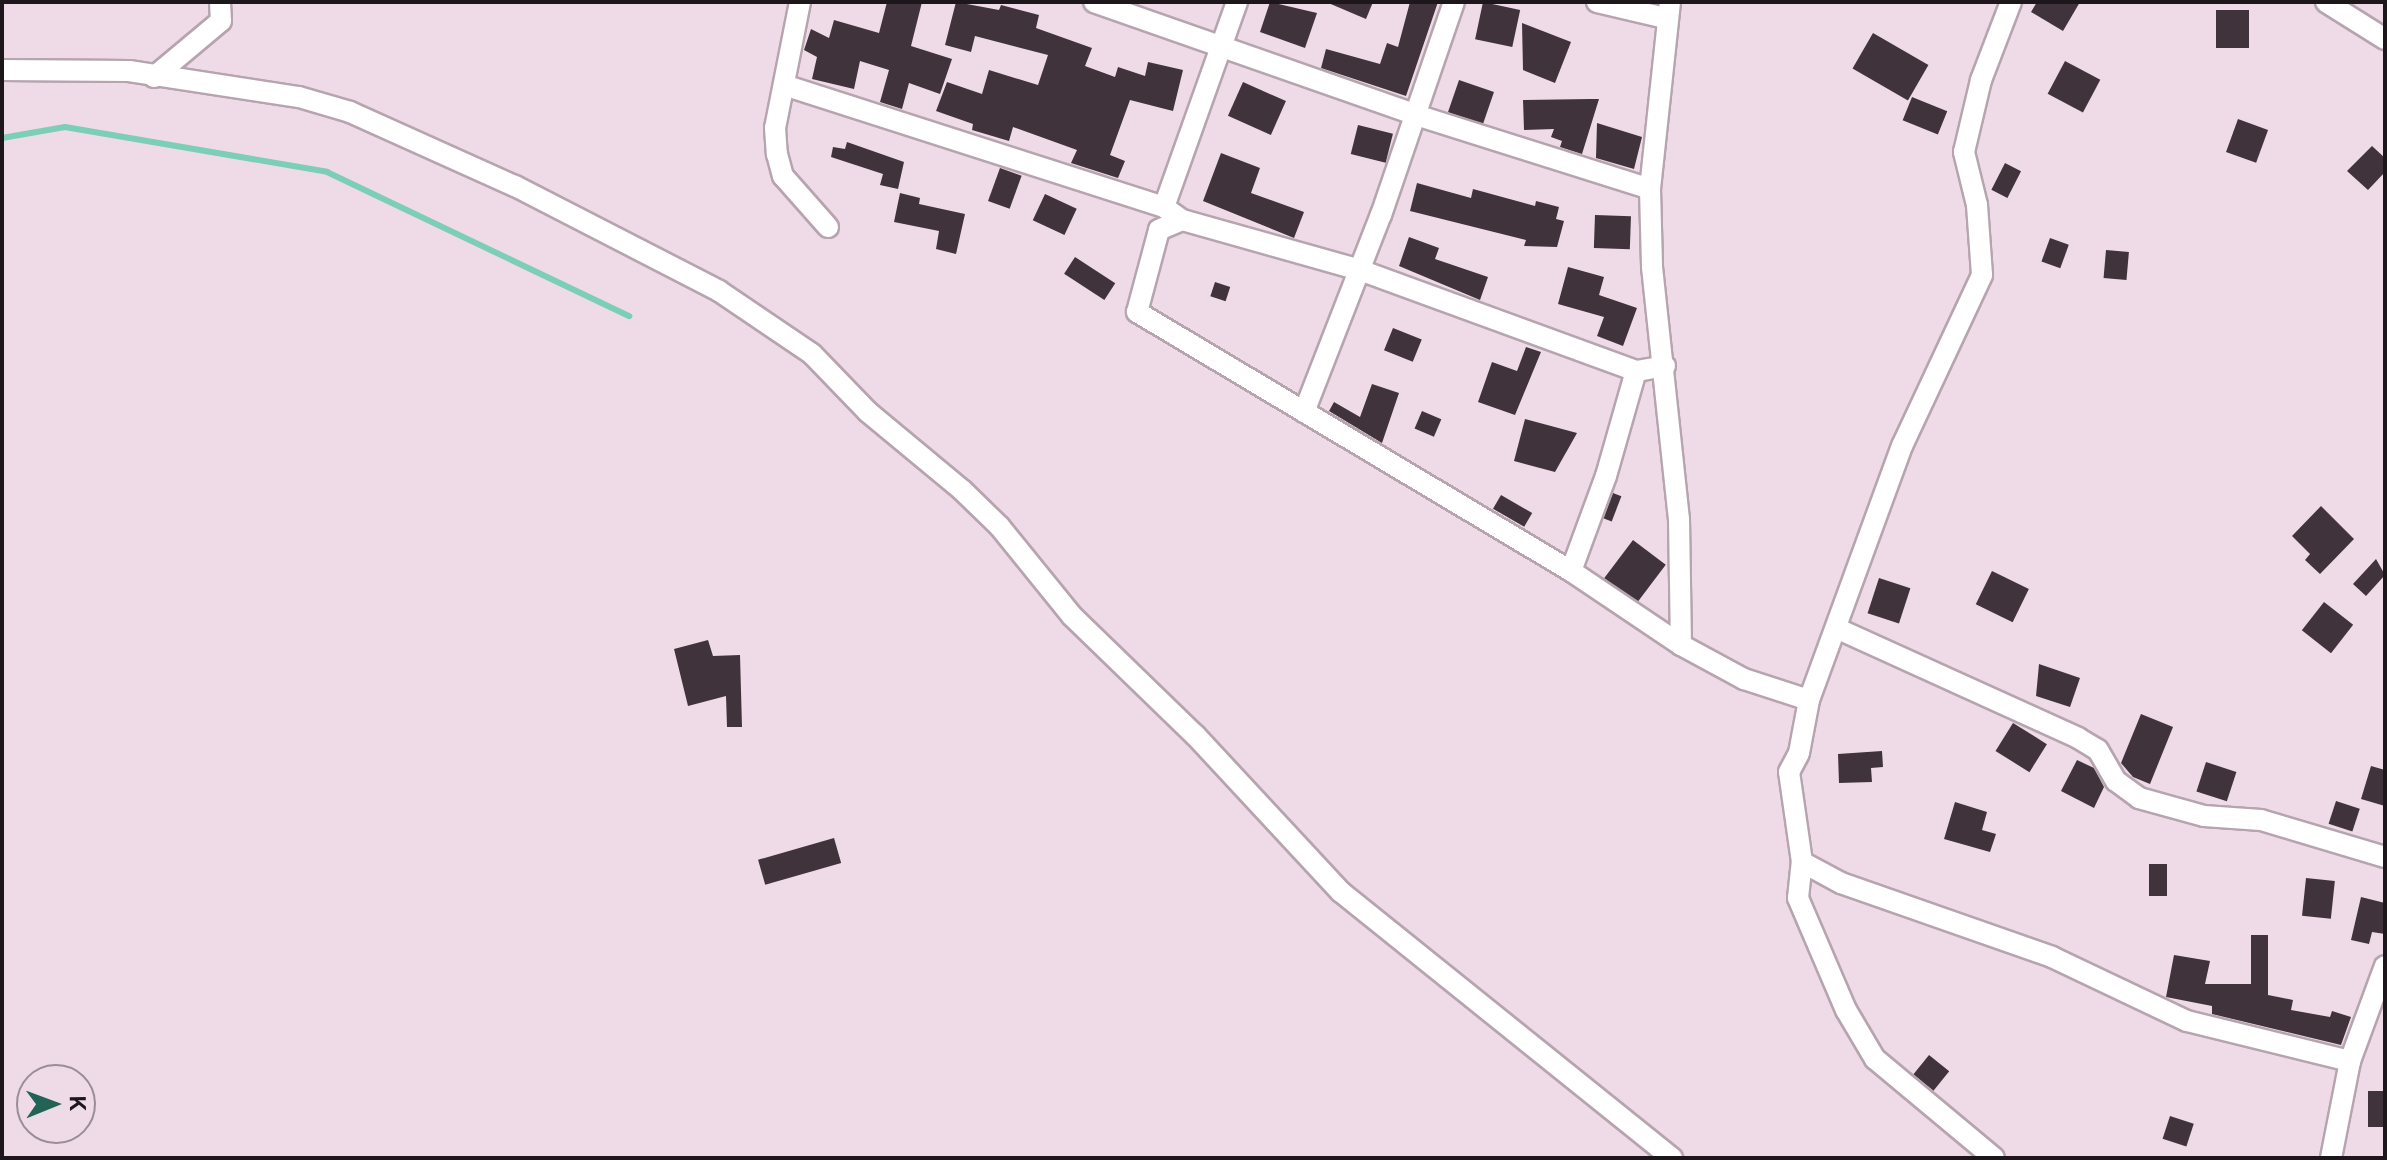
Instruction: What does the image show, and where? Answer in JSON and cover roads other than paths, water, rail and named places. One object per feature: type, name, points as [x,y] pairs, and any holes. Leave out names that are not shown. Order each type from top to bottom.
[{"type":"street","points":[[154,77],[221,21],[220,2]]},
{"type":"street","points":[[800,2],[785,66],[787,86],[775,128],[783,176],[828,227]]},
{"type":"street","points":[[1094,2],[1416,115],[1650,189]]},
{"type":"street","points":[[1164,207],[1237,2]]},
{"type":"street","points":[[1304,412],[1360,270],[1454,2]]},
{"type":"street","points":[[1597,2],[1667,10],[1650,189],[1652,267],[1679,519],[1681,645]]},
{"type":"street","points":[[1994,1158],[1875,1059],[1846,1010],[1798,898],[1802,862],[1789,772],[1799,753],[1809,700],[1902,446],[1982,275],[1977,205],[1964,152],[1981,80],[2011,2]]},
{"type":"street","points":[[2326,2],[2385,39]]},
{"type":"street","points":[[2,70],[101,68],[299,97],[396,129],[719,291],[812,354],[868,412],[1000,527],[1037,579],[1195,735],[1341,892],[1672,1158]]},
{"type":"street","points":[[787,86],[1164,207],[1182,220],[1360,270],[1636,371],[1665,366]]},
{"type":"street","points":[[1182,220],[1159,230],[1137,312],[1571,571],[1681,645],[1744,679],[1809,700]]},
{"type":"street","points":[[1571,571],[1606,476],[1636,371]]},
{"type":"street","points":[[1836,628],[2078,738],[2098,750],[2116,781],[2139,798],[2204,816],[2261,820],[2385,857]]},
{"type":"street","points":[[1802,862],[1854,888],[2052,957],[2187,1021],[2350,1061]]},
{"type":"street","points":[[2331,1158],[2350,1061],[2385,966]]},
{"type":"waterway","points":[[2,138],[65,127],[327,172],[629,316]]}]
